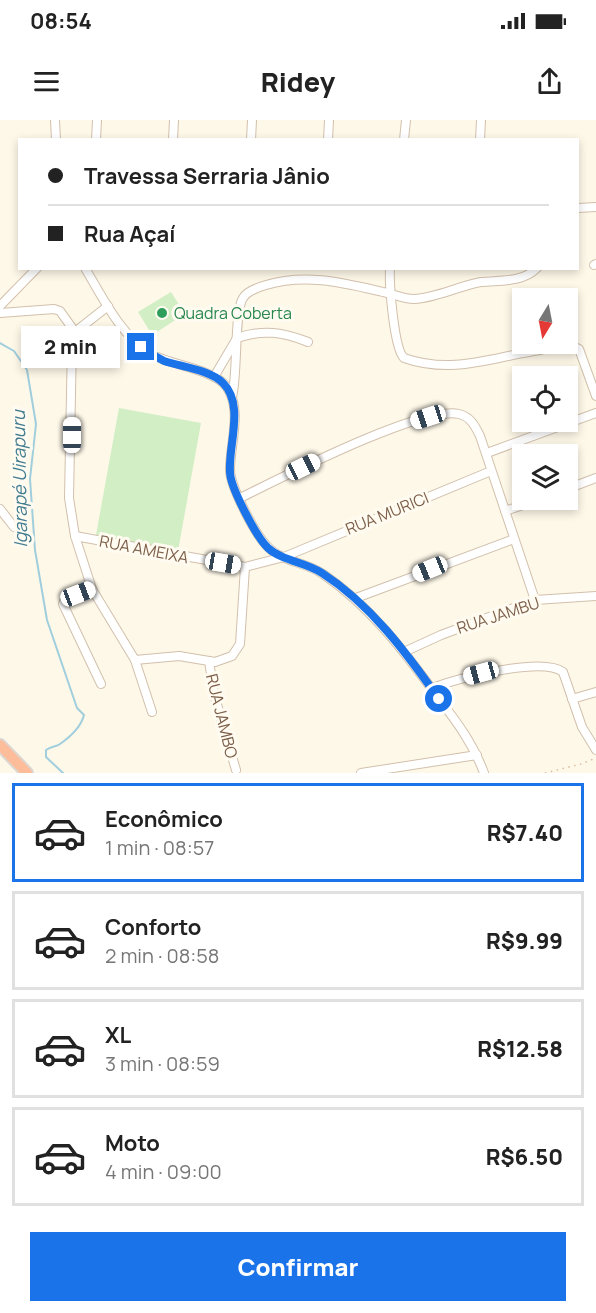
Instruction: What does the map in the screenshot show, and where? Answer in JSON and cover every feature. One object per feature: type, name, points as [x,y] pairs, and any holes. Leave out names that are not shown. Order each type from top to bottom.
[{"type":"highway","points":[[0,745],[27,773]]},
{"type":"street","points":[[56,120],[56,138]]},
{"type":"street","points":[[96,138],[97,120]]},
{"type":"street","points":[[172,138],[174,120]]},
{"type":"street","points":[[251,138],[252,120]]},
{"type":"street","points":[[328,138],[329,120]]},
{"type":"street","points":[[404,138],[406,120]]},
{"type":"street","points":[[480,138],[481,120]]},
{"type":"street","points":[[579,208],[596,207]]},
{"type":"street","points":[[0,306],[36,270]]},
{"type":"street","points":[[86,270],[108,306],[134,341],[162,360],[223,382],[232,398],[234,411],[231,481],[256,533],[268,548],[322,573],[356,598],[404,652],[466,734],[484,773]]},
{"type":"street","points":[[390,270],[390,293],[400,355],[411,360],[462,366],[505,355],[569,345],[579,349],[596,396]]},
{"type":"street","points":[[232,398],[237,377],[237,338],[241,300],[247,294],[269,284],[293,279],[321,279],[390,293],[407,299],[424,298],[472,284],[518,278],[533,270]]},
{"type":"street","points":[[108,306],[75,332],[72,341],[69,498],[75,536],[92,589],[135,660],[152,712]]},
{"type":"street","points":[[0,313],[54,309],[60,311],[75,332]]},
{"type":"street","points":[[214,377],[237,338],[256,333],[276,332],[308,342]]},
{"type":"street","points":[[240,498],[324,457],[393,428],[428,417],[453,413],[466,417],[475,426],[487,453],[535,600]]},
{"type":"street","points":[[487,453],[596,413]]},
{"type":"street","name":"RUA MURICI","points":[[284,557],[491,471]]},
{"type":"street","points":[[578,485],[596,478]]},
{"type":"street","points":[[0,509],[14,527]]},
{"type":"street","points":[[505,511],[512,509]]},
{"type":"street","name":"RUA AMEIXA","points":[[75,536],[244,567],[284,557]]},
{"type":"street","points":[[356,598],[514,539]]},
{"type":"street","points":[[135,660],[179,657],[215,662],[232,656],[240,644],[244,567]]},
{"type":"street","points":[[92,589],[65,599],[63,604],[101,684]]},
{"type":"street","name":"RUA JAMBU","points":[[404,652],[441,635],[535,600],[596,596]]},
{"type":"street","name":"RUA JAMBO","points":[[209,661],[214,694],[236,770]]},
{"type":"street","points":[[432,688],[481,673],[550,668],[563,672],[582,727],[596,750]]},
{"type":"street","points":[[572,699],[596,692]]},
{"type":"street","points":[[361,773],[477,756]]},
{"type":"path","points":[[545,773],[596,758]]},
{"type":"green space","name":"Quadra Coberta","points":[[171,292],[185,314],[152,335],[138,312]]},
{"type":"green space","points":[[119,408],[201,423],[178,551],[96,535]]},
{"type":"waterway","name":"Igarapé Uirapuru","points":[[0,343],[14,351],[27,370],[36,424],[30,479],[35,550],[47,620],[77,708],[84,715],[78,728],[71,735],[58,745],[46,750],[46,757],[63,773]]},
{"type":"place","name":"Quadra Coberta","points":[[162,313]]},
{"type":"route","points":[[141,347],[162,360],[223,382],[232,398],[234,411],[231,481],[256,533],[273,552],[310,566],[356,598],[390,634],[439,699]]}]
